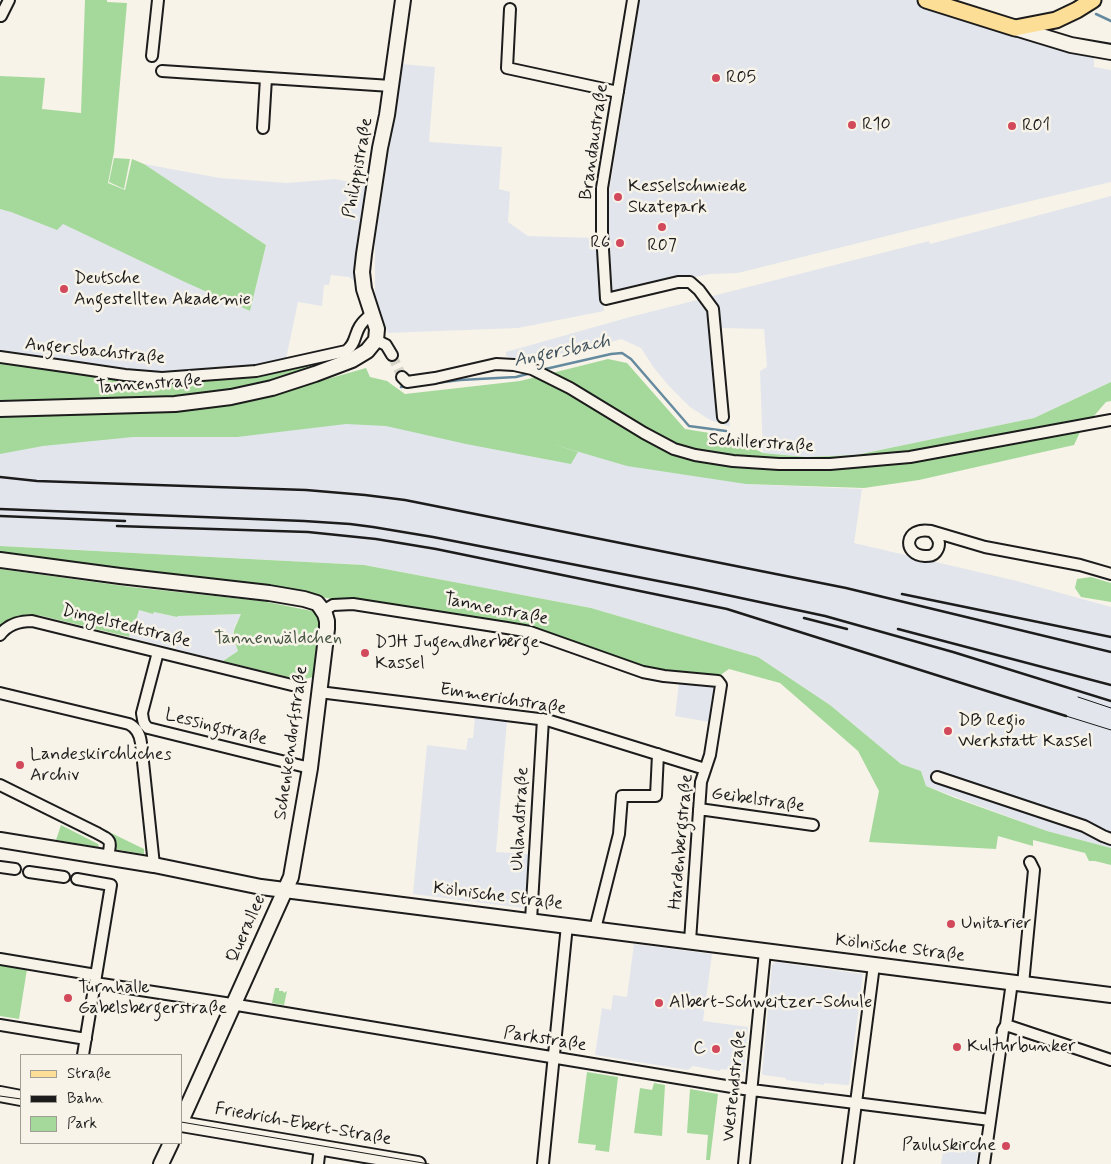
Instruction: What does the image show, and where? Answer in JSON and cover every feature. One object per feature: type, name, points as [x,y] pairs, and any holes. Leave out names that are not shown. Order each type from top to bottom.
[{"type":"main road","points":[[926,0],[1015,28],[1056,20],[1092,0]]},
{"type":"street","points":[[1,16],[9,0]]},
{"type":"street","points":[[152,56],[158,0]]},
{"type":"street","name":"Philippistraße","points":[[376,340],[378,329],[364,289],[363,263],[403,0]]},
{"type":"street","name":"Brandaustraße","points":[[633,0],[602,188],[602,233],[606,299],[678,282],[690,282],[699,290],[713,309],[723,417]]},
{"type":"street","points":[[510,9],[506,68],[618,92]]},
{"type":"street","points":[[1056,20],[1054,28],[1064,43]]},
{"type":"street","points":[[1015,28],[1064,43],[1111,52]]},
{"type":"street","points":[[162,71],[391,86]]},
{"type":"street","points":[[263,128],[266,78]]},
{"type":"street","name":"Angersbachstraße","points":[[0,357],[125,375],[162,378],[256,371],[346,351],[352,346],[359,326],[372,314]]},
{"type":"street","points":[[376,340],[386,345],[392,355]]},
{"type":"street","name":"Tannenstraße","points":[[0,409],[175,404],[231,396],[272,388],[341,365],[367,351],[376,340]]},
{"type":"street","name":"Schillerstraße","points":[[402,378],[407,382],[435,378],[478,367],[514,364],[532,369],[570,388],[644,433],[674,448],[695,455],[733,462],[830,464],[910,457],[1111,420]]},
{"type":"street","points":[[931,531],[991,548],[1080,565],[1111,574]]},
{"type":"street","name":"Tannenstraße","points":[[0,560],[269,593],[304,600],[320,607],[353,604],[507,628],[530,632],[643,672],[718,681]]},
{"type":"street","name":"Schenkendorfstraße","points":[[286,889],[292,873],[310,768],[327,629],[327,621],[320,607]]},
{"type":"street","name":"Dingelstedtstraße","points":[[3,631],[18,622],[32,621],[296,686]]},
{"type":"street","points":[[154,864],[138,730],[143,719],[142,713],[158,652]]},
{"type":"street","name":"Hardenbergstraße","points":[[690,941],[701,782],[713,748],[721,685],[718,681]]},
{"type":"street","name":"Emmerichstraße","points":[[319,692],[542,719],[705,769]]},
{"type":"street","name":"Lessingstraße","points":[[0,693],[310,768]]},
{"type":"street","name":"Uhlandstraße","points":[[531,920],[542,719]]},
{"type":"street","points":[[595,928],[619,834],[622,796],[656,796],[658,754]]},
{"type":"street","points":[[937,777],[1084,826],[1111,839]]},
{"type":"street","points":[[0,785],[108,839],[110,844],[108,857]]},
{"type":"street","name":"Geibelstraße","points":[[699,809],[813,825]]},
{"type":"street","name":"Kölnische Straße","points":[[0,840],[154,864],[261,887],[1111,995]]},
{"type":"street","points":[[984,1164],[1003,1030],[1006,1026],[1017,983],[1034,870],[1030,862]]},
{"type":"street","points":[[0,867],[14,869]]},
{"type":"street","points":[[29,872],[64,877]]},
{"type":"street","points":[[77,879],[111,885],[83,1054]]},
{"type":"street","name":"Querallee","points":[[182,1120],[286,889]]},
{"type":"street","points":[[543,1164],[567,925]]},
{"type":"street","name":"Westendstraße","points":[[744,1164],[766,951]]},
{"type":"street","name":"Parkstraße","points":[[0,960],[234,1005],[751,1090],[990,1120]]},
{"type":"street","points":[[848,1164],[874,965]]},
{"type":"street","points":[[0,1025],[86,1039]]},
{"type":"street","points":[[1006,1026],[1111,1060]]},
{"type":"street","points":[[0,1094],[20,1098]]},
{"type":"street","name":"Friedrich-Ebert-Straße","points":[[182,1122],[418,1164]]},
{"type":"street","points":[[161,1164],[171,1144]]},
{"type":"street","points":[[318,1164],[320,1147]]},
{"type":"shaded area","points":[[640,0],[914,0],[1094,55],[1094,67],[1111,70],[1111,182],[738,273],[710,274],[613,293],[606,211]]},
{"type":"shaded area","points":[[402,64],[435,67],[429,142],[502,147],[499,189],[510,192],[508,222],[528,236],[598,238],[604,311],[518,328],[388,333],[375,301],[375,242]]},
{"type":"shaded area","points":[[144,164],[220,178],[287,183],[335,179],[367,185],[354,281],[349,277],[331,275],[329,285],[324,285],[322,306],[298,302],[286,359],[259,366],[161,372],[125,372],[107,367],[0,354],[0,209],[63,224],[250,311],[266,245]]},
{"type":"shaded area","points":[[1111,196],[1111,382],[1034,418],[856,455],[806,457],[763,453],[760,371],[767,367],[764,329],[721,328],[730,427],[710,420],[690,407],[654,368],[641,348],[621,339],[581,351],[552,355],[530,363],[506,356],[506,352],[630,317],[929,241],[930,244]]},
{"type":"shaded area","points":[[354,397],[746,484],[862,489],[854,543],[1017,581],[1111,607],[1111,848],[1047,831],[926,786],[921,771],[901,764],[830,705],[758,657],[591,608],[364,565],[0,546],[0,415]]},
{"type":"shaded area","points":[[139,610],[177,617],[242,614],[235,625],[233,633],[238,651],[223,661],[129,637],[133,619]]},
{"type":"shaded area","points":[[679,682],[715,686],[709,722],[675,716]]},
{"type":"shaded area","points":[[475,716],[507,720],[496,852],[529,854],[527,904],[524,908],[413,894],[427,745],[466,750],[468,738],[473,738]]},
{"type":"shaded area","name":"Albert-Schweitzer-Schule","points":[[634,944],[712,954],[703,1021],[748,1027],[744,1072],[721,1069],[720,1071],[693,1066],[688,1070],[595,1055],[602,1008],[611,1010],[613,995],[627,997]]},
{"type":"shaded area","points":[[776,962],[863,974],[849,1085],[824,1083],[824,1085],[786,1080],[786,1078],[762,1074],[772,965]]},
{"type":"shaded area","points":[[944,1144],[978,1149],[976,1164],[941,1164]]},
{"type":"green space","points":[[85,0],[107,0],[107,2],[127,3],[114,152],[108,183],[125,190],[132,159],[144,164],[266,245],[250,311],[63,224],[57,230],[0,209],[0,76],[45,78],[42,109],[81,113]]},
{"type":"green space","points":[[114,158],[130,159],[124,189],[109,182]]},
{"type":"green space","points":[[341,356],[351,356],[271,382],[222,393],[164,400],[0,402],[0,360],[161,381],[260,376]]},
{"type":"green space","points":[[608,359],[627,363],[685,429],[728,436],[763,453],[806,457],[856,455],[1034,418],[1111,382],[1111,401],[1106,402],[1080,432],[1074,445],[919,480],[864,488],[746,484],[627,466],[552,444],[578,452],[571,464],[466,444],[386,426],[346,424],[237,437],[133,437],[43,446],[0,454],[0,415],[289,390],[366,368],[370,377],[387,381],[405,394],[520,381]]},
{"type":"green space","points":[[0,546],[364,565],[591,608],[758,657],[830,705],[901,764],[921,771],[926,786],[1047,831],[1111,848],[1111,865],[1089,861],[1085,853],[1033,840],[1033,846],[998,836],[996,849],[869,842],[879,791],[858,751],[780,683],[729,669],[719,676],[713,677],[688,672],[643,668],[530,626],[356,598],[331,599],[0,554]]},
{"type":"green space","name":"Tannenwäldchen","points":[[0,569],[131,587],[262,601],[312,611],[317,617],[320,629],[313,677],[301,680],[223,661],[238,651],[234,632],[241,614],[177,617],[139,610],[136,620],[133,620],[129,637],[38,615],[19,616],[0,626]]},
{"type":"green space","points":[[1091,577],[1111,583],[1111,602],[1081,597],[1075,588],[1077,579]]},
{"type":"green space","points":[[61,825],[98,844],[99,847],[56,840]]},
{"type":"green space","points":[[105,830],[144,849],[144,854],[114,849]]},
{"type":"green space","points":[[0,965],[27,969],[19,1019],[0,1016]]},
{"type":"green space","points":[[275,988],[279,988],[279,991],[284,993],[287,991],[284,1005],[272,1003]]},
{"type":"green space","points":[[587,1072],[618,1077],[609,1152],[595,1150],[596,1145],[578,1143]]},
{"type":"green space","points":[[654,1083],[665,1085],[662,1136],[634,1133],[640,1088],[652,1090]]},
{"type":"green space","points":[[690,1089],[718,1094],[710,1160],[706,1160],[708,1135],[687,1133]]},
{"type":"waterway","points":[[1096,14],[1111,21]]},
{"type":"waterway","name":"Angersbach","points":[[541,370],[622,353],[631,359],[689,426],[726,431]]},
{"type":"waterway","name":"Angersbach","points":[[420,385],[460,380],[516,377],[531,373]]},
{"type":"waterway","name":"Angersbach","points":[[401,387],[410,386]]},
{"type":"tunnel","points":[[392,355],[402,377]]},
{"type":"tram line","points":[[1078,697],[1111,708]]},
{"type":"tram line","points":[[1066,716],[1111,730]]},
{"type":"tram line","points":[[0,1096],[20,1099]]},
{"type":"tram line","points":[[182,1122],[429,1164]]},
{"type":"railway","points":[[0,477],[37,481],[306,490],[405,500],[846,588],[1111,652]]},
{"type":"railway","points":[[0,509],[304,521],[350,524],[433,537],[694,588],[825,616],[953,652],[1111,701]]},
{"type":"railway","points":[[0,516],[125,521]]},
{"type":"railway","points":[[117,526],[308,532],[376,539],[436,549],[727,609],[1066,716]]},
{"type":"railway","points":[[902,594],[1111,637]]},
{"type":"railway","points":[[804,618],[847,629]]},
{"type":"railway","points":[[898,629],[1111,685]]},
{"type":"place","name":"R05","points":[[716,78]]},
{"type":"place","name":"R10","points":[[852,125]]},
{"type":"place","name":"R01","points":[[1012,126]]},
{"type":"place","name":"Kesselschmiede Skatepark","points":[[618,197]]},
{"type":"place","name":"R07","points":[[662,227]]},
{"type":"place","name":"R6","points":[[620,243]]},
{"type":"place","name":"Deutsche Angestellten Akademie","points":[[64,289]]},
{"type":"place","name":"DJH Jugendherberge Kassel","points":[[365,653]]},
{"type":"place","name":"DB Regio Werkstatt Kassel","points":[[948,731]]},
{"type":"place","name":"Landeskirchliches Archiv","points":[[20,765]]},
{"type":"place","name":"Unitarier","points":[[951,924]]},
{"type":"place","name":"Turnhalle Gabelsbergerstraße","points":[[68,998]]},
{"type":"place","name":"Albert-Schweitzer-Schule","points":[[659,1003]]},
{"type":"place","name":"Kulturbunker","points":[[957,1047]]},
{"type":"place","name":"C","points":[[716,1049]]},
{"type":"place","name":"Pauluskirche","points":[[1006,1146]]}]
